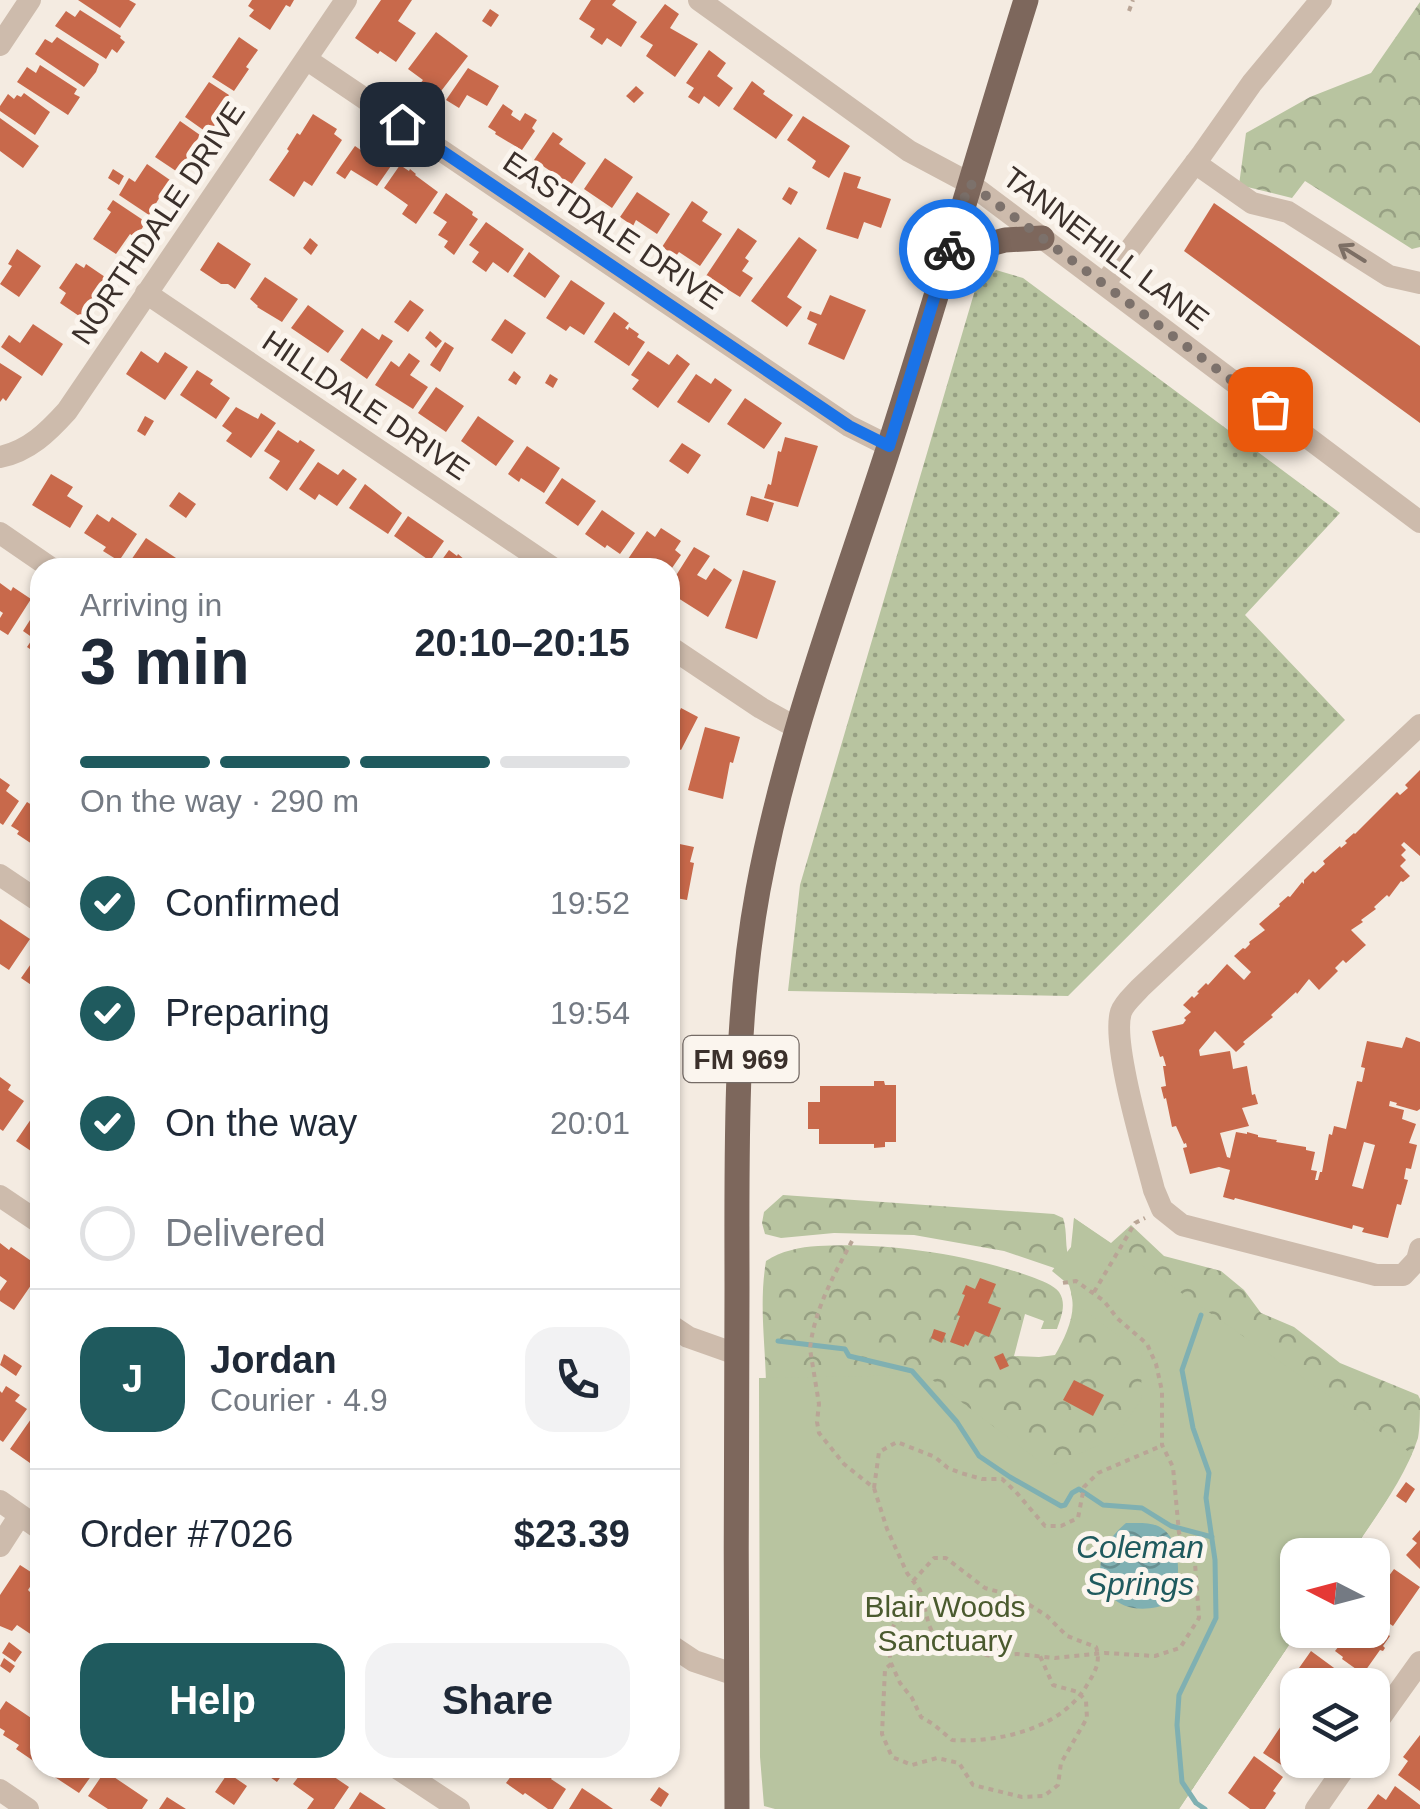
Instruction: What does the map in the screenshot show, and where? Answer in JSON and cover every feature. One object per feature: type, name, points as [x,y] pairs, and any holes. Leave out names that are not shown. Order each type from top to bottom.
[{"type":"main road","name":"FM 969","points":[[737,1809],[736,1354],[741,1049],[746,973],[758,889],[797,728],[889,446],[1026,0]]},
{"type":"main road","points":[[940,277],[990,244],[1042,238]]},
{"type":"street","points":[[0,45],[30,0]]},
{"type":"street","name":"NORTHDALE DRIVE","points":[[0,457],[29,446],[67,412],[346,0]]},
{"type":"street","name":"TANNEHILL LANE","points":[[699,0],[909,152],[969,183],[1420,522]]},
{"type":"street","points":[[1104,284],[1252,83],[1321,0]]},
{"type":"street","name":"EASTDALE DRIVE","points":[[306,59],[849,426],[889,446]]},
{"type":"street","points":[[1195,163],[1252,203],[1288,212],[1389,276],[1420,282]]},
{"type":"street","name":"HILLDALE DRIVE","points":[[146,292],[538,558]]},
{"type":"street","points":[[0,533],[36,558]]},
{"type":"street","points":[[680,654],[797,728]]},
{"type":"street","points":[[1420,726],[1140,988],[1121,1010],[1118,1034],[1154,1190],[1162,1209],[1182,1225],[1376,1275],[1403,1275],[1418,1260],[1420,1249]]},
{"type":"street","points":[[0,875],[30,895]]},
{"type":"street","points":[[0,1196],[30,1216]]},
{"type":"street","points":[[680,1332],[736,1354]]},
{"type":"street","points":[[0,1502],[30,1522],[0,1546]]},
{"type":"street","points":[[680,1652],[694,1661],[736,1675]]},
{"type":"street","points":[[1390,1704],[1420,1662]]},
{"type":"street","points":[[412,1778],[459,1809]]},
{"type":"street","points":[[1316,1809],[1338,1778]]},
{"type":"street","points":[[0,1790],[28,1809]]},
{"type":"path","points":[[1129,11],[1134,0]]},
{"type":"path","points":[[1094,1293],[1136,1224],[1162,1209]]},
{"type":"path","points":[[852,1241],[825,1294],[810,1349],[819,1404],[819,1433],[844,1464],[874,1488]]},
{"type":"path","points":[[1062,1283],[1076,1282],[1094,1293],[1147,1344],[1152,1354],[1162,1390],[1162,1446],[1173,1467],[1179,1533],[1195,1563],[1199,1618],[1180,1648],[1156,1656],[990,1656],[967,1650],[954,1653],[937,1642],[920,1590],[907,1573],[886,1529],[874,1488],[879,1452],[896,1442],[935,1457],[961,1473],[982,1480],[1002,1479],[1045,1526],[1062,1526],[1078,1518],[1084,1486],[1098,1473],[1162,1446]]},
{"type":"path","points":[[913,1581],[934,1558],[946,1558],[985,1588],[1017,1598],[1047,1616],[1067,1636],[1096,1648],[1095,1672],[1081,1696],[1057,1717],[1014,1734],[956,1741],[920,1717],[891,1663],[887,1640],[896,1621],[922,1599]]},
{"type":"path","points":[[891,1663],[886,1669],[882,1734],[892,1757],[912,1765],[937,1758],[959,1763],[973,1785],[1022,1797],[1044,1796],[1058,1785],[1062,1762],[1087,1718],[1086,1702],[1078,1692],[1052,1685],[1040,1656]]},
{"type":"green space","points":[[1420,2],[1420,247],[1412,249],[1305,181],[1292,198],[1239,185],[1246,133],[1310,97],[1371,73]]},
{"type":"green space","points":[[996,270],[1023,278],[1340,513],[1245,615],[1345,720],[1068,996],[788,991],[800,885],[975,290]]},
{"type":"green space","points":[[783,1195],[1054,1214],[1063,1218],[1070,1261],[1063,1271],[1004,1251],[914,1235],[834,1233],[781,1238],[765,1234],[764,1212]]},
{"type":"green space","name":"Blair Woods Sanctuary","points":[[1074,1218],[1111,1243],[1131,1225],[1164,1256],[1221,1271],[1244,1290],[1261,1313],[1294,1327],[1340,1363],[1418,1395],[1418,1438],[1405,1469],[1362,1538],[1280,1538],[1280,1648],[1287,1648],[1179,1809],[798,1809],[771,1489],[763,1307],[766,1261],[804,1247],[871,1246],[954,1256],[1032,1277],[1059,1292],[1062,1310],[1057,1329],[1041,1329],[1044,1321],[1025,1314],[1014,1356],[1055,1355],[1071,1317]]},
{"type":"green space","name":"Blair Woods Sanctuary","points":[[1074,1218],[1412,1454],[1361,1538],[1280,1538],[1280,1648],[1287,1648],[1179,1809],[764,1806],[760,1757],[759,1378],[926,1375],[1047,1467],[1114,1439],[1141,1400],[1142,1354],[1074,1303],[1069,1285],[1052,1271],[1071,1247]]},
{"type":"water","name":"Coleman Springs","points":[[1126,1523],[1158,1526],[1172,1540],[1178,1571],[1174,1601],[1151,1608],[1132,1608],[1116,1601],[1106,1590],[1101,1575],[1102,1558],[1110,1540]]},
{"type":"building","points":[[78,0],[129,0],[136,4],[120,28]]},
{"type":"building","points":[[252,0],[294,0],[290,7],[286,5],[270,30],[249,16],[254,10],[248,6]]},
{"type":"building","points":[[381,0],[412,0],[398,21],[416,33],[396,62],[355,38]]},
{"type":"building","points":[[591,0],[616,0],[612,5],[637,22],[621,47],[607,38],[602,45],[590,37],[595,29],[579,19]]},
{"type":"building","points":[[665,4],[679,14],[670,28],[698,44],[675,77],[646,56],[653,45],[640,37]]},
{"type":"building","points":[[490,9],[499,15],[491,27],[482,21]]},
{"type":"building","points":[[80,10],[121,36],[125,42],[117,53],[112,49],[106,59],[55,26],[66,11],[75,17]]},
{"type":"building","points":[[436,32],[468,56],[435,99],[418,86],[423,80],[408,69]]},
{"type":"building","points":[[57,37],[99,64],[84,87],[35,54],[45,39],[52,43]]},
{"type":"building","points":[[239,37],[258,50],[234,91],[212,77]]},
{"type":"building","points":[[709,50],[726,63],[717,76],[733,88],[719,107],[704,96],[699,104],[688,97],[694,88],[686,83]]},
{"type":"building","points":[[40,65],[77,89],[74,94],[80,97],[68,115],[17,82],[27,67],[36,73]]},
{"type":"building","points":[[468,68],[499,86],[487,106],[467,95],[459,108],[446,100]]},
{"type":"building","points":[[752,81],[793,115],[776,139],[733,109]]},
{"type":"building","points":[[209,82],[229,95],[209,134],[185,117]]},
{"type":"building","points":[[636,86],[644,93],[634,103],[626,96]]},
{"type":"building","points":[[24,93],[50,112],[35,135],[0,111],[8,94],[14,99]]},
{"type":"building","points":[[503,104],[520,121],[525,113],[537,120],[532,128],[535,131],[522,150],[488,127]]},
{"type":"building","points":[[313,114],[337,129],[334,134],[342,140],[312,186],[304,181],[294,197],[269,180]]},
{"type":"building","points":[[803,116],[850,146],[829,178],[812,168],[816,161],[787,140]]},
{"type":"building","points":[[0,118],[39,146],[23,168],[0,151]]},
{"type":"building","points":[[180,121],[200,135],[187,161],[176,171],[155,157]]},
{"type":"building","points":[[553,132],[563,139],[559,144],[586,163],[571,185],[534,160]]},
{"type":"building","points":[[355,146],[368,155],[372,148],[393,163],[377,186],[351,170],[345,179],[336,173]]},
{"type":"building","points":[[605,158],[633,177],[612,208],[584,189]]},
{"type":"building","points":[[147,164],[170,180],[149,215],[119,195],[129,178],[135,182]]},
{"type":"building","points":[[400,165],[438,192],[416,224],[402,214],[408,205],[384,188]]},
{"type":"building","points":[[113,169],[124,176],[119,185],[108,178]]},
{"type":"building","points":[[844,172],[861,177],[857,188],[891,199],[881,228],[864,222],[858,239],[826,229]]},
{"type":"building","points":[[789,187],[798,192],[791,205],[782,199]]},
{"type":"building","points":[[637,192],[670,214],[657,234],[636,220],[633,226],[620,217]]},
{"type":"building","points":[[446,193],[478,219],[454,255],[444,247],[448,241],[438,235],[447,222],[433,213]]},
{"type":"building","points":[[113,200],[146,222],[136,238],[130,234],[116,254],[93,239],[111,212],[107,209]]},
{"type":"building","points":[[692,201],[708,212],[702,221],[722,234],[700,266],[679,252],[676,256],[662,247]]},
{"type":"building","points":[[1214,203],[1420,346],[1420,423],[1184,251]]},
{"type":"building","points":[[486,222],[524,249],[508,273],[493,262],[486,272],[472,262],[479,252],[469,245]]},
{"type":"building","points":[[738,228],[757,241],[745,258],[749,261],[742,271],[753,278],[740,297],[706,276]]},
{"type":"building","points":[[799,237],[817,250],[787,297],[802,307],[787,327],[751,301]]},
{"type":"building","points":[[310,238],[318,245],[311,255],[303,248]]},
{"type":"building","points":[[218,242],[251,264],[235,289],[200,270]]},
{"type":"building","points":[[17,249],[41,266],[19,297],[0,284]]},
{"type":"building","points":[[529,252],[560,276],[545,298],[513,276]]},
{"type":"building","points":[[76,263],[84,268],[86,264],[108,279],[82,318],[60,303],[66,293],[59,288]]},
{"type":"building","points":[[265,277],[298,299],[282,322],[250,299]]},
{"type":"building","points":[[571,280],[605,303],[584,335],[570,326],[566,331],[546,318]]},
{"type":"building","points":[[830,295],[866,310],[844,360],[808,344],[817,324],[807,319],[810,311],[821,315]]},
{"type":"building","points":[[410,300],[424,310],[408,332],[394,322]]},
{"type":"building","points":[[308,305],[344,331],[328,353],[291,328]]},
{"type":"building","points":[[614,312],[629,323],[625,328],[639,334],[637,337],[645,342],[629,366],[594,342]]},
{"type":"building","points":[[505,319],[526,333],[512,354],[491,340]]},
{"type":"building","points":[[33,324],[63,344],[42,376],[1,347],[9,335],[20,343]]},
{"type":"building","points":[[362,328],[379,340],[382,334],[393,341],[367,379],[340,360]]},
{"type":"building","points":[[430,331],[442,341],[436,348],[425,338]]},
{"type":"building","points":[[445,342],[454,348],[440,372],[430,365]]},
{"type":"building","points":[[141,351],[158,363],[165,352],[188,367],[165,400],[126,374]]},
{"type":"building","points":[[648,351],[669,365],[677,354],[690,364],[658,408],[632,389],[639,380],[631,375]]},
{"type":"building","points":[[409,353],[420,361],[410,375],[428,387],[413,409],[375,385],[391,361],[399,367]]},
{"type":"building","points":[[0,363],[22,377],[6,401],[3,398],[0,402]]},
{"type":"building","points":[[197,370],[230,398],[216,419],[180,395]]},
{"type":"building","points":[[514,371],[521,377],[516,385],[508,380]]},
{"type":"building","points":[[550,374],[558,379],[553,388],[545,383]]},
{"type":"building","points":[[696,374],[711,384],[715,378],[732,390],[709,423],[677,402]]},
{"type":"building","points":[[436,387],[464,406],[446,432],[418,413]]},
{"type":"building","points":[[745,398],[782,423],[764,449],[727,424]]},
{"type":"building","points":[[236,407],[258,419],[261,413],[276,423],[251,458],[226,441],[232,433],[222,426]]},
{"type":"building","points":[[145,416],[154,421],[145,436],[137,431]]},
{"type":"building","points":[[478,416],[514,441],[496,466],[461,441]]},
{"type":"building","points":[[278,430],[315,450],[287,491],[269,478],[280,461],[264,451]]},
{"type":"building","points":[[785,437],[818,446],[798,507],[764,498]]},
{"type":"building","points":[[682,443],[701,455],[688,474],[669,461]]},
{"type":"building","points":[[527,446],[560,468],[544,493],[508,474]]},
{"type":"building","points":[[318,462],[338,475],[343,469],[357,479],[337,506],[319,494],[315,500],[299,489]]},
{"type":"building","points":[[51,474],[73,487],[67,496],[83,506],[70,528],[32,505]]},
{"type":"building","points":[[562,478],[596,501],[578,526],[545,503]]},
{"type":"building","points":[[365,484],[402,513],[388,534],[349,508]]},
{"type":"building","points":[[179,492],[196,504],[186,518],[169,506]]},
{"type":"building","points":[[751,496],[774,503],[768,522],[746,515]]},
{"type":"building","points":[[602,510],[635,533],[620,554],[585,534]]},
{"type":"building","points":[[97,514],[109,522],[112,517],[137,534],[121,558],[114,558],[103,551],[106,547],[84,533]]},
{"type":"building","points":[[408,516],[444,541],[432,558],[426,558],[394,536]]},
{"type":"building","points":[[661,528],[681,541],[675,550],[681,555],[679,558],[629,558],[647,531],[655,537]]},
{"type":"building","points":[[146,538],[176,558],[132,558]]},
{"type":"building","points":[[694,547],[710,556],[697,575],[706,580],[714,568],[732,580],[708,617],[680,599],[680,569]]},
{"type":"building","points":[[449,550],[463,558],[443,558]]},
{"type":"building","points":[[743,570],[776,581],[757,639],[725,628]]},
{"type":"building","points":[[0,583],[30,598],[8,635],[0,630]]},
{"type":"building","points":[[680,710],[698,717],[681,750],[680,749]]},
{"type":"building","points":[[705,727],[740,737],[733,763],[730,762],[723,799],[688,790]]},
{"type":"building","points":[[1420,770],[1420,856],[1404,842],[1401,845],[1406,850],[1401,855],[1406,860],[1400,866],[1410,876],[1351,930],[1366,945],[1346,963],[1343,960],[1319,990],[1309,979],[1236,1052],[1215,1031],[1199,1050],[1200,1056],[1230,1051],[1233,1069],[1247,1066],[1252,1095],[1255,1094],[1258,1104],[1242,1108],[1249,1126],[1220,1133],[1227,1157],[1230,1158],[1236,1132],[1247,1132],[1315,1152],[1311,1170],[1317,1171],[1318,1180],[1329,1134],[1332,1135],[1334,1126],[1346,1129],[1357,1081],[1362,1082],[1367,1041],[1402,1048],[1406,1037],[1420,1042],[1420,1109],[1390,1101],[1389,1106],[1404,1110],[1402,1119],[1416,1124],[1409,1143],[1417,1145],[1411,1169],[1406,1168],[1404,1179],[1408,1180],[1388,1238],[1362,1232],[1364,1228],[1353,1225],[1352,1229],[1223,1197],[1230,1170],[1219,1167],[1190,1174],[1183,1148],[1186,1143],[1176,1126],[1172,1127],[1164,1099],[1161,1087],[1166,1086],[1166,1066],[1152,1031],[1183,1024],[1191,1012],[1183,1005],[1227,964],[1244,980],[1251,972],[1234,956],[1265,930],[1259,924],[1397,792],[1400,795],[1408,788],[1405,785]],"holes":[[[1364,1142],[1375,1145],[1363,1189],[1352,1186]]]},
{"type":"building","points":[[0,778],[10,785],[6,791],[19,801],[3,825],[0,823]]},
{"type":"building","points":[[27,802],[30,804],[30,843],[11,826]]},
{"type":"building","points":[[680,844],[694,847],[687,900],[680,899]]},
{"type":"building","points":[[0,919],[30,939],[9,970],[0,964]]},
{"type":"building","points":[[30,965],[30,984],[21,978]]},
{"type":"building","points":[[0,1077],[11,1085],[8,1090],[24,1101],[3,1131],[0,1129]]},
{"type":"building","points":[[874,1081],[896,1085],[896,1142],[874,1148],[874,1144],[819,1144],[819,1129],[808,1129],[808,1102],[820,1102],[820,1086],[874,1086]]},
{"type":"building","points":[[30,1121],[30,1150],[16,1141]]},
{"type":"building","points":[[0,1243],[30,1260],[30,1287],[14,1310],[0,1301],[0,1291],[7,1281],[0,1276]]},
{"type":"building","points":[[980,1278],[996,1284],[988,1303],[1001,1308],[989,1337],[975,1331],[964,1347],[950,1342],[966,1285],[975,1289]]},
{"type":"building","points":[[934,1329],[946,1333],[942,1343],[931,1338]]},
{"type":"building","points":[[1003,1353],[1009,1366],[1000,1370],[994,1357]]},
{"type":"building","points":[[4,1354],[22,1366],[16,1376],[0,1365]]},
{"type":"building","points":[[1074,1380],[1104,1395],[1093,1416],[1063,1400]]},
{"type":"building","points":[[6,1386],[20,1395],[15,1401],[27,1409],[3,1442],[0,1391]]},
{"type":"building","points":[[30,1420],[30,1463],[10,1449]]},
{"type":"building","points":[[1406,1482],[1415,1489],[1406,1503],[1396,1496]]},
{"type":"building","points":[[1420,1530],[1420,1569],[1406,1555],[1417,1543],[1412,1539]]},
{"type":"building","points":[[20,1565],[30,1571],[30,1634],[17,1625],[12,1631],[0,1626],[0,1595]]},
{"type":"building","points":[[1394,1569],[1420,1587],[1393,1626],[1390,1624],[1390,1574]]},
{"type":"building","points":[[944,1598],[953,1603],[947,1612],[939,1607]]},
{"type":"building","points":[[9,1642],[22,1652],[15,1662],[2,1653]]},
{"type":"building","points":[[1385,1648],[1367,1668],[1355,1668],[1335,1651]]},
{"type":"building","points":[[1311,1651],[1334,1668],[1299,1668]]},
{"type":"building","points":[[4,1658],[15,1666],[10,1673],[0,1666]]},
{"type":"building","points":[[6,1701],[30,1717],[30,1759],[3,1735],[0,1710]]},
{"type":"building","points":[[1280,1728],[1280,1764],[1263,1753]]},
{"type":"building","points":[[1420,1735],[1420,1791],[1398,1775],[1408,1761],[1403,1757]]},
{"type":"building","points":[[1254,1756],[1282,1778],[1265,1809],[1250,1809],[1228,1793]]},
{"type":"building","points":[[56,1778],[90,1778],[79,1793]]},
{"type":"building","points":[[100,1778],[115,1778],[148,1800],[142,1809],[108,1809],[88,1796]]},
{"type":"building","points":[[225,1778],[235,1778],[247,1786],[234,1805],[215,1792]]},
{"type":"building","points":[[298,1778],[336,1778],[349,1787],[334,1809],[307,1809],[314,1799],[293,1784]]},
{"type":"building","points":[[510,1778],[552,1778],[566,1789],[553,1809],[548,1809],[506,1783]]},
{"type":"building","points":[[1395,1786],[1420,1809],[1367,1809],[1378,1794],[1386,1800]]},
{"type":"building","points":[[659,1787],[669,1794],[661,1807],[650,1800]]},
{"type":"building","points":[[582,1788],[597,1798],[613,1809],[569,1809]]},
{"type":"building","points":[[360,1792],[363,1794],[386,1809],[349,1809]]},
{"type":"building","points":[[167,1797],[186,1809],[159,1809]]},
{"type":"waterway","points":[[1201,1315],[1182,1370],[1193,1428],[1209,1473],[1206,1498],[1215,1560],[1216,1618],[1179,1695],[1177,1725],[1182,1782],[1205,1809]]},
{"type":"waterway","points":[[778,1341],[845,1349],[849,1356],[912,1371],[957,1422],[979,1456],[1061,1506],[1079,1489],[1103,1505],[1142,1508],[1171,1526],[1212,1537]]},
{"type":"way so far","points":[[949,249],[969,183],[1270,409]]},
{"type":"route","points":[[402,124],[849,426],[889,446],[949,249]]}]
